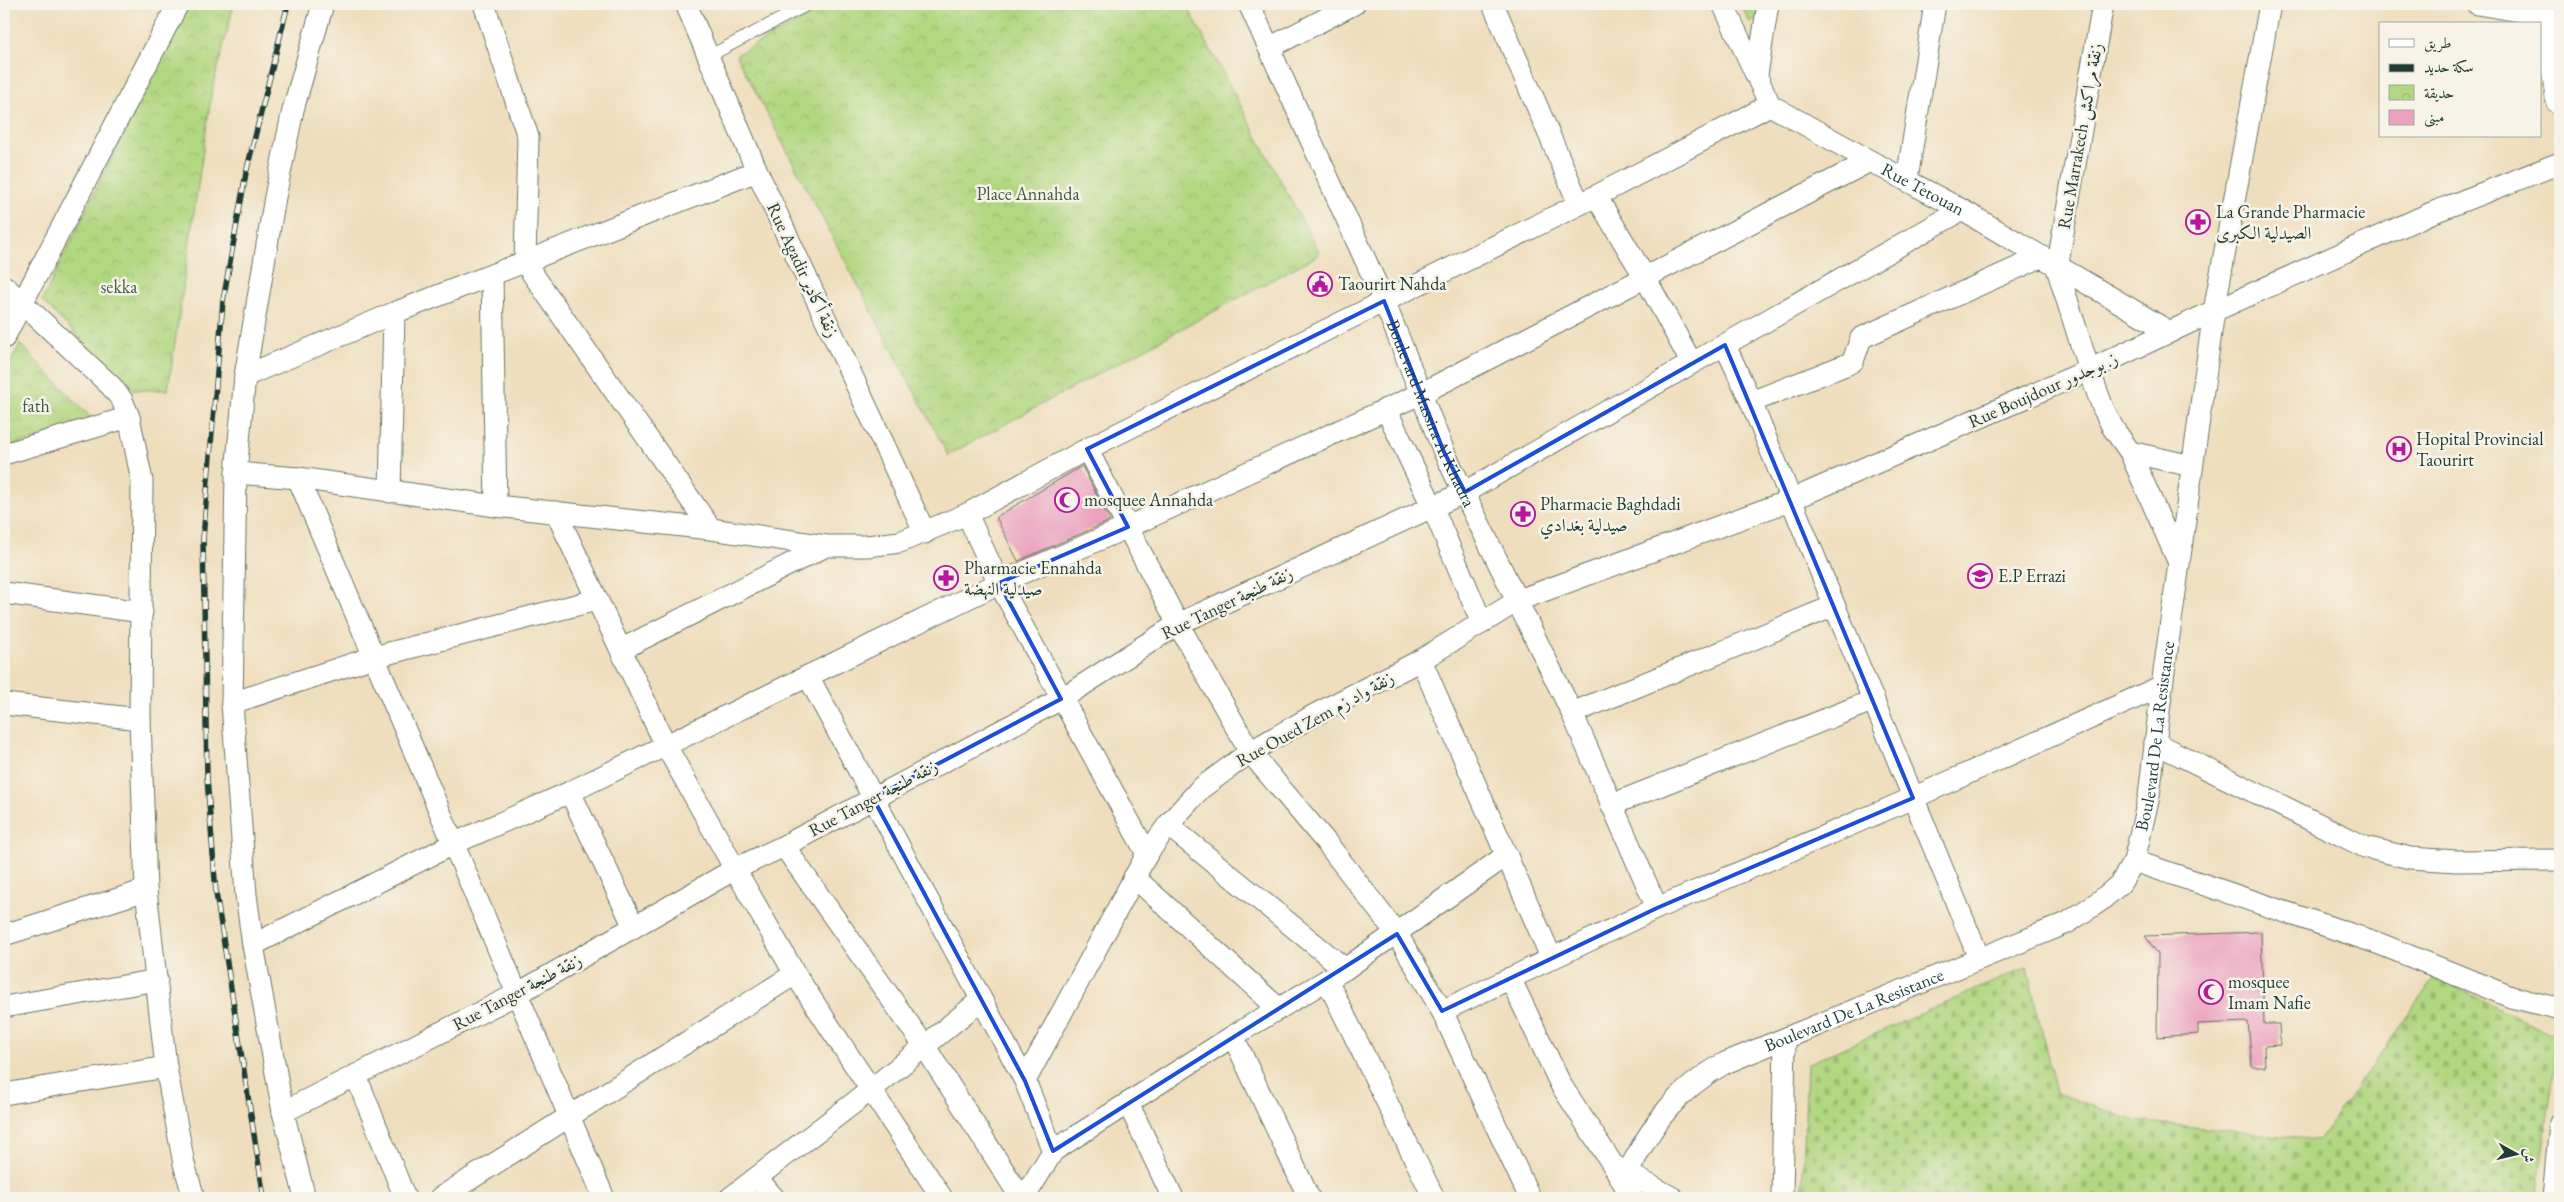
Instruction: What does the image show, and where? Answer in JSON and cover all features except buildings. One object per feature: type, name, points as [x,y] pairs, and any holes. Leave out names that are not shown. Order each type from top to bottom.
[{"type":"main road","points":[[2551,10],[2559,88]]},
{"type":"street","points":[[4,338],[178,4]]},
{"type":"street","points":[[305,1198],[283,1112],[253,945],[246,895],[232,703],[236,473],[245,376],[275,197],[293,110],[323,4]]},
{"type":"street","points":[[484,4],[528,137],[525,263],[711,529]]},
{"type":"street","name":"Rue Agadir زنقة أكادير","points":[[686,4],[757,171],[926,533]]},
{"type":"street","name":"Boulevard Massira Al Khadra","points":[[1250,4],[1384,301],[1444,452],[1519,600],[1572,713],[1657,908]]},
{"type":"street","points":[[1269,48],[1354,4]]},
{"type":"street","points":[[1493,4],[1588,200],[1646,279],[1691,362]]},
{"type":"street","points":[[236,473],[298,478],[496,506],[711,529],[826,546],[868,546],[900,542],[926,533],[967,514],[1087,449],[1588,200],[1770,104],[1724,4]]},
{"type":"street","points":[[1757,75],[1768,4]]},
{"type":"street","points":[[1907,180],[1935,4]]},
{"type":"street","name":"Rue Marrakech زنقة مراكش","points":[[2049,262],[2103,4]]},
{"type":"street","name":"Boulevard De La Resistance","points":[[1620,1170],[1680,1093],[1725,1062],[1785,1040],[1979,958],[2067,924],[2100,901],[2120,884],[2134,861],[2149,796],[2162,686],[2214,311],[2270,4]]},
{"type":"street","points":[[2477,4],[2551,10]]},
{"type":"street","name":"Rue Tetouan","points":[[1770,104],[1870,161],[1962,210],[2170,332]]},
{"type":"street","points":[[253,945],[453,844],[570,792],[665,744],[999,583],[1128,527],[1422,393],[1646,279],[1870,161]]},
{"type":"street","name":"Rue Boujdour ز. بوجدور","points":[[1519,600],[1791,500],[2088,370],[2429,214],[2560,163]]},
{"type":"street","points":[[245,376],[394,313],[757,171]]},
{"type":"street","name":"Rue Tanger زنقة طنجة","points":[[283,1112],[516,994],[735,868],[784,846],[1060,699],[1178,624],[1465,492],[1691,362],[1962,210]]},
{"type":"street","points":[[1751,402],[1848,364],[1853,361],[1862,338],[2049,262],[2088,370],[2113,428],[2130,452],[2179,563]]},
{"type":"street","points":[[492,275],[496,506]]},
{"type":"street","points":[[4,286],[111,386],[122,400],[129,417],[142,481],[140,719],[146,890],[166,1067],[184,1164],[194,1198]]},
{"type":"street","points":[[390,492],[394,313]]},
{"type":"street","points":[[1725,344],[1751,402],[1979,958]]},
{"type":"street","points":[[1386,409],[1432,506],[1482,623]]},
{"type":"street","points":[[4,454],[129,417]]},
{"type":"street","points":[[1087,449],[1178,624],[1250,752],[1326,842],[1397,934],[1442,1011],[1530,1198]]},
{"type":"street","points":[[2130,452],[2192,466]]},
{"type":"street","points":[[298,478],[604,1198]]},
{"type":"street","points":[[556,512],[665,744],[795,974],[942,1198]]},
{"type":"street","points":[[967,514],[999,583],[1060,699],[1147,854]]},
{"type":"street","points":[[622,649],[826,546]]},
{"type":"street","points":[[4,593],[142,612]]},
{"type":"street","points":[[232,703],[374,657],[596,600]]},
{"type":"street","name":"Rue Oued Zem زنقة واد زم","points":[[1025,1081],[1087,969],[1147,854],[1168,824],[1200,790],[1250,752],[1316,714],[1421,660],[1519,600]]},
{"type":"street","points":[[1572,713],[1834,606]]},
{"type":"street","points":[[1421,660],[1551,957]]},
{"type":"street","points":[[808,676],[1025,1081],[1054,1151]]},
{"type":"street","points":[[1442,1011],[1551,957],[1657,908],[1913,798],[2162,686]]},
{"type":"street","points":[[1611,805],[1874,700]]},
{"type":"street","points":[[4,704],[140,719]]},
{"type":"street","points":[[2155,743],[2365,846],[2410,858],[2456,861],[2560,860]]},
{"type":"street","points":[[570,792],[634,927]]},
{"type":"street","points":[[1168,824],[1336,975],[1434,1198]]},
{"type":"street","points":[[784,846],[925,1047],[1022,1198],[1054,1151],[1233,1036],[1336,975],[1507,855]]},
{"type":"street","points":[[2134,861],[2380,944],[2511,997],[2560,1009]]},
{"type":"street","points":[[1134,878],[1279,1009]]},
{"type":"street","points":[[4,936],[146,890]]},
{"type":"street","points":[[440,1198],[795,974]]},
{"type":"street","points":[[1510,978],[1560,1085],[1620,1170],[1632,1198]]},
{"type":"street","points":[[4,1007],[157,980]]},
{"type":"street","points":[[730,1198],[872,1090],[981,1000]]},
{"type":"street","points":[[1233,1036],[1308,1198]]},
{"type":"street","points":[[1782,1198],[1785,1040]]},
{"type":"street","points":[[4,1094],[166,1067]]},
{"type":"street","points":[[356,1076],[405,1198]]},
{"type":"street","points":[[1128,1103],[1173,1198]]},
{"type":"street","points":[[2553,1198],[2560,1123]]},
{"type":"street","points":[[1620,1170],[1674,1198]]},
{"type":"street","points":[[757,1178],[774,1198]]},
{"type":"lane","points":[[709,56],[808,4]]},
{"type":"highlighted area","points":[[1384,301],[1444,452],[1465,492],[1725,345],[1913,798],[1657,908],[1442,1011],[1397,934],[1053,1151],[1025,1081],[873,798],[1061,699],[999,583],[1128,527],[1087,449]]},
{"type":"green space","name":"sekka","points":[[186,4],[234,4],[212,90],[168,390],[133,390],[42,301]]},
{"type":"green space","name":"Place Annahda","points":[[831,4],[1186,4],[1320,254],[948,455],[736,55]]},
{"type":"green space","points":[[1741,4],[1761,4],[1759,18],[1750,23]]},
{"type":"green space","name":"fath","points":[[20,344],[96,423],[4,448],[4,376]]},
{"type":"green space","points":[[2027,967],[2056,1093],[2136,1121],[2319,1140],[2435,977],[2559,1037],[2536,1198],[1802,1198],[1807,1064]]},
{"type":"railway","points":[[264,1198],[216,893],[207,778],[203,539],[223,301],[246,173],[288,4]]},
{"type":"place","name":"La Grande Pharmacie الصيدلية الكبرى","points":[[2198,222]]},
{"type":"place","name":"Taourirt Nahda","points":[[1320,284]]},
{"type":"place","name":"Hopital Provincial Taourirt","points":[[2399,449]]},
{"type":"place","name":"mosquee Annahda","points":[[1067,500]]},
{"type":"place","name":"Pharmacie Baghdadi صيدلية بغدادي","points":[[1523,514]]},
{"type":"place","name":"E.P Errazi","points":[[1980,576]]},
{"type":"place","name":"Pharmacie Ennahda صيدلية النهضة","points":[[946,578]]},
{"type":"place","name":"mosquee Imam Nafie","points":[[2211,992]]}]
